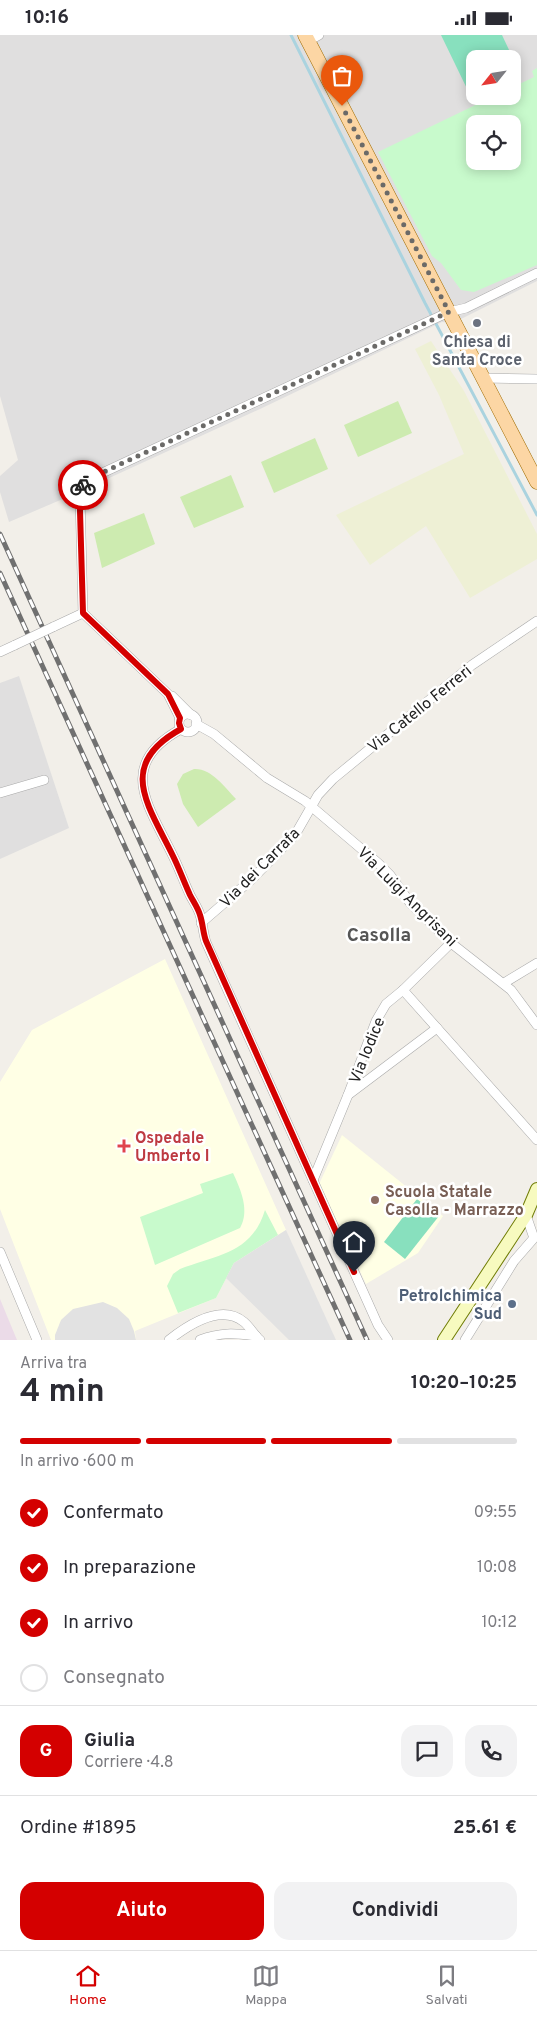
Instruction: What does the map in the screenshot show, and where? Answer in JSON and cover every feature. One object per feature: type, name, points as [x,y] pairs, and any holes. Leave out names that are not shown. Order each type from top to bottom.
[{"type":"main road","points":[[311,37],[449,317],[484,378],[537,481]]},
{"type":"main road","points":[[444,1340],[526,1215],[537,1189]]},
{"type":"street","points":[[168,694],[180,718],[181,729],[188,732],[194,729],[195,719],[178,700],[168,694],[83,613],[80,511],[81,488],[85,481],[423,324],[449,317],[537,273]]},
{"type":"street","points":[[484,378],[537,379]]},
{"type":"street","points":[[0,652],[83,613]]},
{"type":"street","name":"Via Catello Ferreri","points":[[312,808],[318,795],[346,767],[472,665],[537,621]]},
{"type":"street","points":[[180,718],[185,715],[191,715]]},
{"type":"street","name":"Via Luigi Angrisani","points":[[196,724],[214,734],[267,778],[288,790],[312,808],[378,863],[390,875],[411,904],[451,943],[504,983],[537,1025]]},
{"type":"street","points":[[181,729],[164,738],[147,759],[143,773],[146,802],[200,915],[206,941],[378,1325],[388,1340]]},
{"type":"street","points":[[0,793],[44,780]]},
{"type":"street","name":"Via dei Carrafa","points":[[201,923],[252,879],[295,835],[312,808]]},
{"type":"street","name":"Via Iodice","points":[[313,1180],[376,1021],[386,1004],[404,990],[451,943]]},
{"type":"street","points":[[504,983],[537,963]]},
{"type":"street","points":[[404,990],[537,1140]]},
{"type":"street","points":[[348,1095],[436,1028]]},
{"type":"street","points":[[465,1340],[514,1261],[534,1238],[526,1215]]},
{"type":"street","points":[[502,1250],[514,1261]]},
{"type":"street","points":[[0,1252],[37,1340]]},
{"type":"street","points":[[169,1340],[183,1335],[196,1322],[216,1315],[234,1317],[244,1322],[258,1338]]},
{"type":"street","points":[[230,1332],[234,1317]]},
{"type":"street","points":[[200,1340],[230,1332],[258,1338]]},
{"type":"shaded area","points":[[0,35],[537,35],[537,281],[453,323],[442,322],[260,409],[9,522],[0,492],[0,476],[18,460],[0,396]]},
{"type":"shaded area","points":[[431,341],[464,391],[537,534],[537,559],[470,598],[426,526],[370,565],[336,515],[464,454],[439,395],[415,349]]},
{"type":"shaded area","points":[[19,676],[69,828],[0,859],[0,683]]},
{"type":"shaded area","name":"Ospedale Umberto I","points":[[165,959],[286,1230],[234,1263],[216,1298],[135,1331],[136,1340],[51,1340],[0,1209],[0,1082],[32,1030]]},
{"type":"shaded area","name":"Scuola Statale Casolla - Marrazzo","points":[[342,1135],[443,1216],[418,1253],[366,1284],[319,1184]]},
{"type":"shaded area","points":[[286,1230],[336,1340],[289,1340],[226,1278],[234,1263]]},
{"type":"shaded area","points":[[0,1299],[17,1340],[0,1340]]},
{"type":"shaded area","points":[[103,1302],[117,1308],[129,1319],[136,1340],[55,1340],[61,1320],[73,1309]]},
{"type":"green space","points":[[441,35],[502,35],[509,50],[466,50],[466,87]]},
{"type":"green space","points":[[537,68],[537,265],[474,292],[461,290],[441,263],[432,256],[378,152],[475,105],[521,105],[521,83],[534,77],[532,71]]},
{"type":"green space","points":[[398,401],[412,433],[358,457],[344,425]]},
{"type":"green space","points":[[315,438],[328,469],[274,493],[261,462]]},
{"type":"green space","points":[[231,475],[244,507],[194,528],[180,497]]},
{"type":"green space","points":[[144,513],[155,544],[102,568],[94,533]]},
{"type":"green space","points":[[194,769],[212,775],[236,799],[198,827],[183,804],[177,784],[183,774]]},
{"type":"green space","points":[[233,1173],[243,1200],[244,1215],[240,1228],[155,1265],[140,1217],[203,1193],[200,1184]]},
{"type":"green space","points":[[417,1199],[439,1216],[405,1259],[384,1242]]},
{"type":"green space","points":[[265,1210],[278,1235],[234,1263],[216,1298],[178,1313],[167,1286],[173,1274],[180,1269],[220,1256],[242,1244],[252,1235]]},
{"type":"waterway","points":[[291,35],[425,303],[537,515]]},
{"type":"railway","points":[[0,534],[367,1340]]},
{"type":"railway","points":[[0,573],[350,1340]]},
{"type":"way so far","points":[[83,485],[85,481],[110,469],[449,312],[342,106]]},
{"type":"place","name":"Chiesa di Santa Croce","points":[[477,323]]},
{"type":"place","name":"Ospedale Umberto I","points":[[124,1146]]},
{"type":"place","name":"Scuola Statale Casolla - Marrazzo","points":[[375,1200]]},
{"type":"place","name":"Petrolchimica Sud","points":[[512,1304]]},
{"type":"district","name":"Casolla","points":[[379,934]]},
{"type":"route","points":[[83,485],[80,496],[83,613],[168,694],[180,718],[179,726],[181,729],[164,738],[147,759],[143,773],[146,802],[200,915],[201,929],[206,941],[354,1272]]}]
